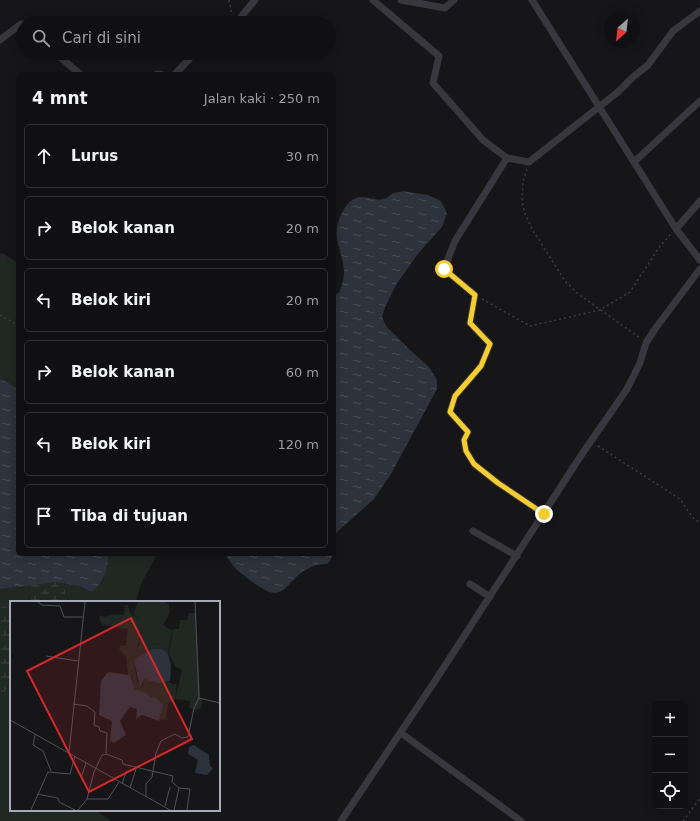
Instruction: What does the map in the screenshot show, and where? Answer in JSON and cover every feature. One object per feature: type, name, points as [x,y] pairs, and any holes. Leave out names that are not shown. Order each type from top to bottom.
[{"type":"street","points":[[242,16],[255,0]]},
{"type":"street","points":[[373,0],[439,56],[433,83],[483,140],[507,158],[529,162],[618,92],[648,65],[673,31],[700,11]]},
{"type":"street","points":[[401,0],[445,8],[454,0]]},
{"type":"street","points":[[532,0],[676,229],[700,260]]},
{"type":"street","points":[[0,40],[16,27]]},
{"type":"street","points":[[63,60],[78,72]]},
{"type":"street","points":[[177,72],[188,60]]},
{"type":"street","points":[[634,162],[700,101]]},
{"type":"street","points":[[507,158],[455,241],[444,269],[475,295],[470,323],[490,344],[481,366],[455,396],[450,412],[468,432],[464,440],[465,446],[466,451],[474,464],[498,483],[544,514]]},
{"type":"street","points":[[676,229],[700,201]]},
{"type":"street","points":[[341,821],[517,556],[591,441],[627,389],[640,363],[646,343],[700,269]]},
{"type":"street","points":[[473,531],[517,556]]},
{"type":"street","points":[[470,584],[490,597]]},
{"type":"street","points":[[401,732],[521,821]]},
{"type":"path","points":[[229,0],[232,15]]},
{"type":"path","points":[[529,162],[523,181],[522,201],[525,214],[532,229],[565,281],[577,293],[646,343]]},
{"type":"path","points":[[475,295],[530,326],[600,310],[630,292],[660,246],[676,229]]},
{"type":"path","points":[[0,315],[16,324]]},
{"type":"path","points":[[591,441],[680,499],[692,517],[700,523]]},
{"type":"path","points":[[683,821],[700,798]]},
{"type":"green space","points":[[2,253],[16,262],[16,388],[0,378],[0,254]]},
{"type":"green space","points":[[109,556],[156,556],[141,584],[136,601],[71,601],[65,597],[65,583],[79,586],[92,592],[103,580]]},
{"type":"green space","points":[[56,582],[65,583],[65,597],[71,601],[30,601],[28,585]]},
{"type":"green space","points":[[28,585],[30,601],[10,601],[10,608],[0,605],[0,589]]},
{"type":"green space","points":[[0,605],[10,608],[10,686],[0,696]]},
{"type":"green space","points":[[10,686],[10,811],[96,811],[111,821],[0,821],[0,696]]},
{"type":"water","points":[[403,191],[428,195],[441,201],[447,213],[442,227],[417,255],[396,285],[385,307],[382,317],[386,326],[429,367],[437,380],[437,389],[391,474],[374,499],[336,534],[336,294],[339,293],[344,272],[337,236],[338,221],[348,203],[358,197],[380,200]]},
{"type":"water","points":[[0,378],[16,388],[16,556],[109,556],[103,579],[97,588],[92,592],[79,586],[56,582],[0,589]]},
{"type":"water","points":[[227,556],[332,556],[327,564],[314,566],[305,570],[283,590],[275,593],[266,591],[235,567]]},
{"type":"route","points":[[444,269],[475,295],[470,323],[490,344],[481,366],[455,396],[450,412],[468,432],[464,440],[466,451],[474,464],[498,483],[544,514]]}]
